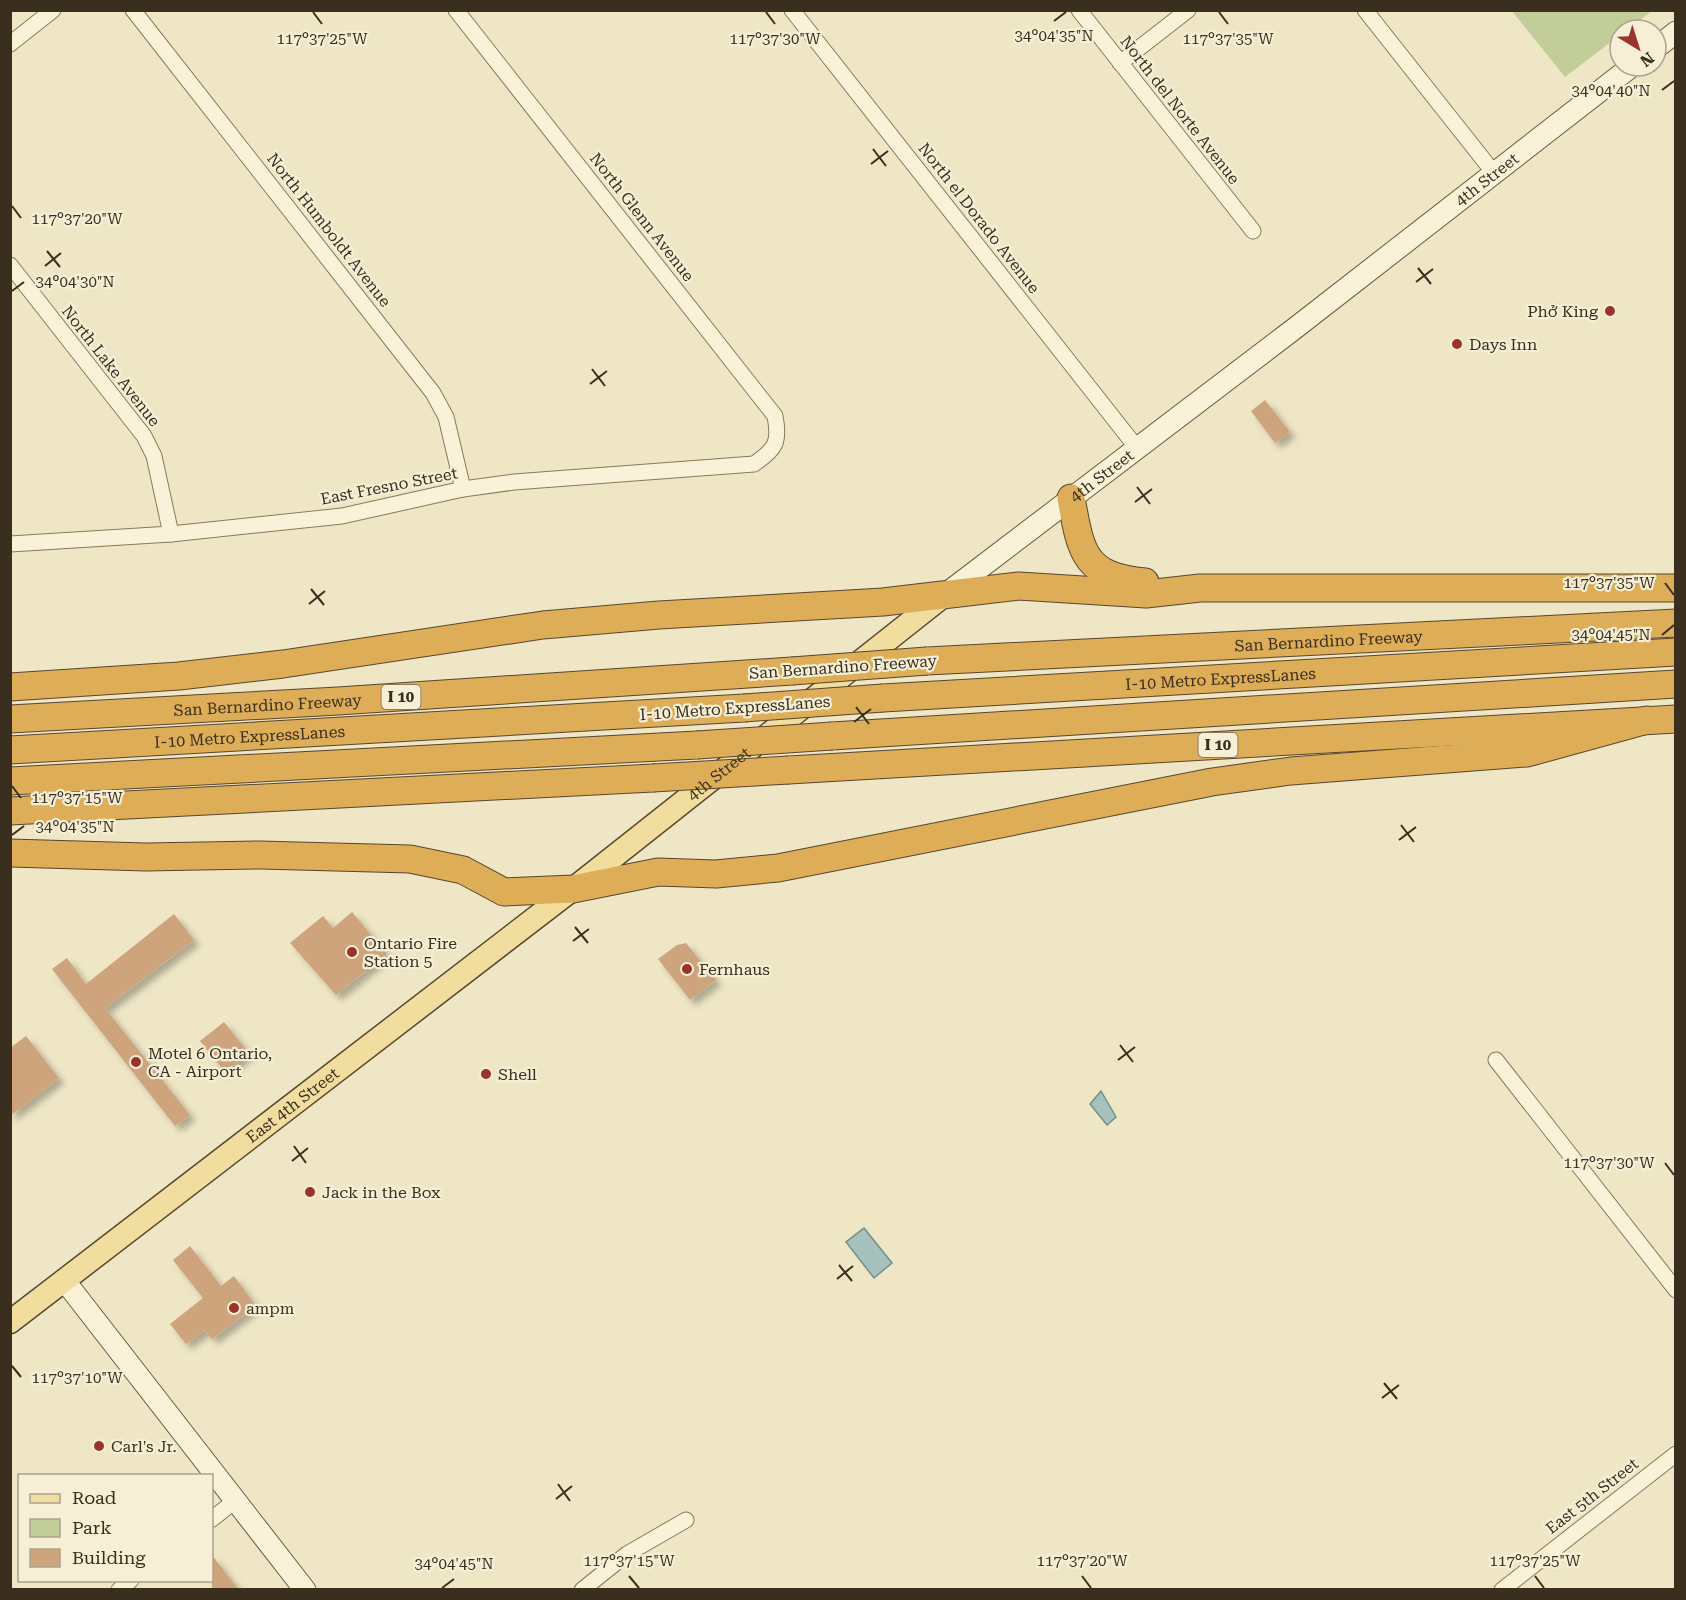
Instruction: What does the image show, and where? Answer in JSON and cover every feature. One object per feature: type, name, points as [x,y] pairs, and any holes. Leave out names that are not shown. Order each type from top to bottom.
[{"type":"highway","points":[[1071,498],[1080,546],[1106,573],[1128,580],[1178,583],[1200,588]]},
{"type":"highway","points":[[10,687],[179,676],[283,664],[543,625],[883,602],[947,592],[1019,586],[1146,594],[1200,588],[1676,588]]},
{"type":"highway","name":"San Bernardino Freeway","points":[[10,719],[326,702],[927,661],[1676,623]]},
{"type":"highway","name":"I-10 Metro ExpressLanes","points":[[10,750],[1676,652]]},
{"type":"highway","name":"I-10 Metro ExpressLanes","points":[[10,781],[697,744],[1676,684]]},
{"type":"highway","name":"I 10","points":[[10,811],[653,778],[1676,718]]},
{"type":"highway","points":[[10,853],[146,857],[260,855],[410,859],[463,870],[504,892],[573,889],[658,872],[716,874],[778,868],[1212,782],[1291,771],[1527,753],[1647,720]]},
{"type":"main road","name":"4th Street","points":[[573,889],[947,592],[1617,78]]},
{"type":"main road","name":"East 4th Street","points":[[10,1322],[573,889]]},
{"type":"main road","points":[[64,1280],[306,1590]]},
{"type":"street","points":[[10,44],[53,10]]},
{"type":"street","name":"North Humboldt Avenue","points":[[133,10],[433,393],[446,417],[463,489]]},
{"type":"street","name":"North Glenn Avenue","points":[[456,10],[775,416],[779,436],[770,453]]},
{"type":"street","name":"North el Dorado Avenue","points":[[792,10],[1137,448]]},
{"type":"street","name":"North del Norte Avenue","points":[[1079,10],[1252,231]]},
{"type":"street","points":[[1120,63],[1188,10]]},
{"type":"street","points":[[1365,10],[1494,173]]},
{"type":"street","name":"North Lake Avenue","points":[[10,265],[144,436],[154,456],[171,534]]},
{"type":"street","name":"East Fresno Street","points":[[10,544],[171,534],[342,516],[463,489],[754,464],[770,453]]},
{"type":"street","points":[[1496,1060],[1676,1290]]},
{"type":"street","name":"East 5th Street","points":[[1502,1590],[1676,1454]]},
{"type":"street","points":[[213,1518],[236,1500]]},
{"type":"street","points":[[582,1590],[627,1554],[686,1520]]},
{"type":"green space","points":[[1512,11],[1652,11],[1642,18],[1608,18],[1608,44],[1565,77]]},
{"type":"water","points":[[1101,1091],[1116,1117],[1107,1125],[1090,1104]]},
{"type":"water","points":[[864,1228],[892,1263],[874,1278],[846,1242]]},
{"type":"building","points":[[1265,400],[1290,432],[1275,443],[1251,411]]},
{"type":"building","name":"Ontario Fire Station 5","points":[[352,912],[387,954],[336,995],[290,943],[323,916],[333,928]]},
{"type":"building","name":"Motel 6 Ontario, CA - Airport","points":[[174,914],[194,940],[105,1008],[190,1115],[175,1126],[52,969],[67,958],[86,984]]},
{"type":"building","name":"Fernhaus","points":[[686,943],[716,980],[690,1000],[658,959],[677,945]]},
{"type":"building","points":[[224,1022],[249,1053],[225,1072],[200,1041]]},
{"type":"building","points":[[26,1036],[59,1078],[10,1116],[10,1048]]},
{"type":"building","points":[[190,1246],[221,1286],[234,1276],[256,1306],[212,1339],[205,1330],[186,1344],[170,1324],[203,1298],[173,1260]]},
{"type":"building","points":[[213,1556],[239,1590],[212,1590],[213,1582]]},
{"type":"place","name":"Phở King","points":[[1610,311]]},
{"type":"place","name":"Days Inn","points":[[1457,344]]},
{"type":"place","name":"Ontario Fire Station 5","points":[[352,952]]},
{"type":"place","name":"Fernhaus","points":[[687,969]]},
{"type":"place","name":"Motel 6 Ontario, CA - Airport","points":[[136,1062]]},
{"type":"place","name":"Shell","points":[[486,1074]]},
{"type":"place","name":"Jack in the Box","points":[[310,1192]]},
{"type":"place","name":"ampm","points":[[234,1308]]},
{"type":"place","name":"Carl's Jr.","points":[[99,1446]]}]
